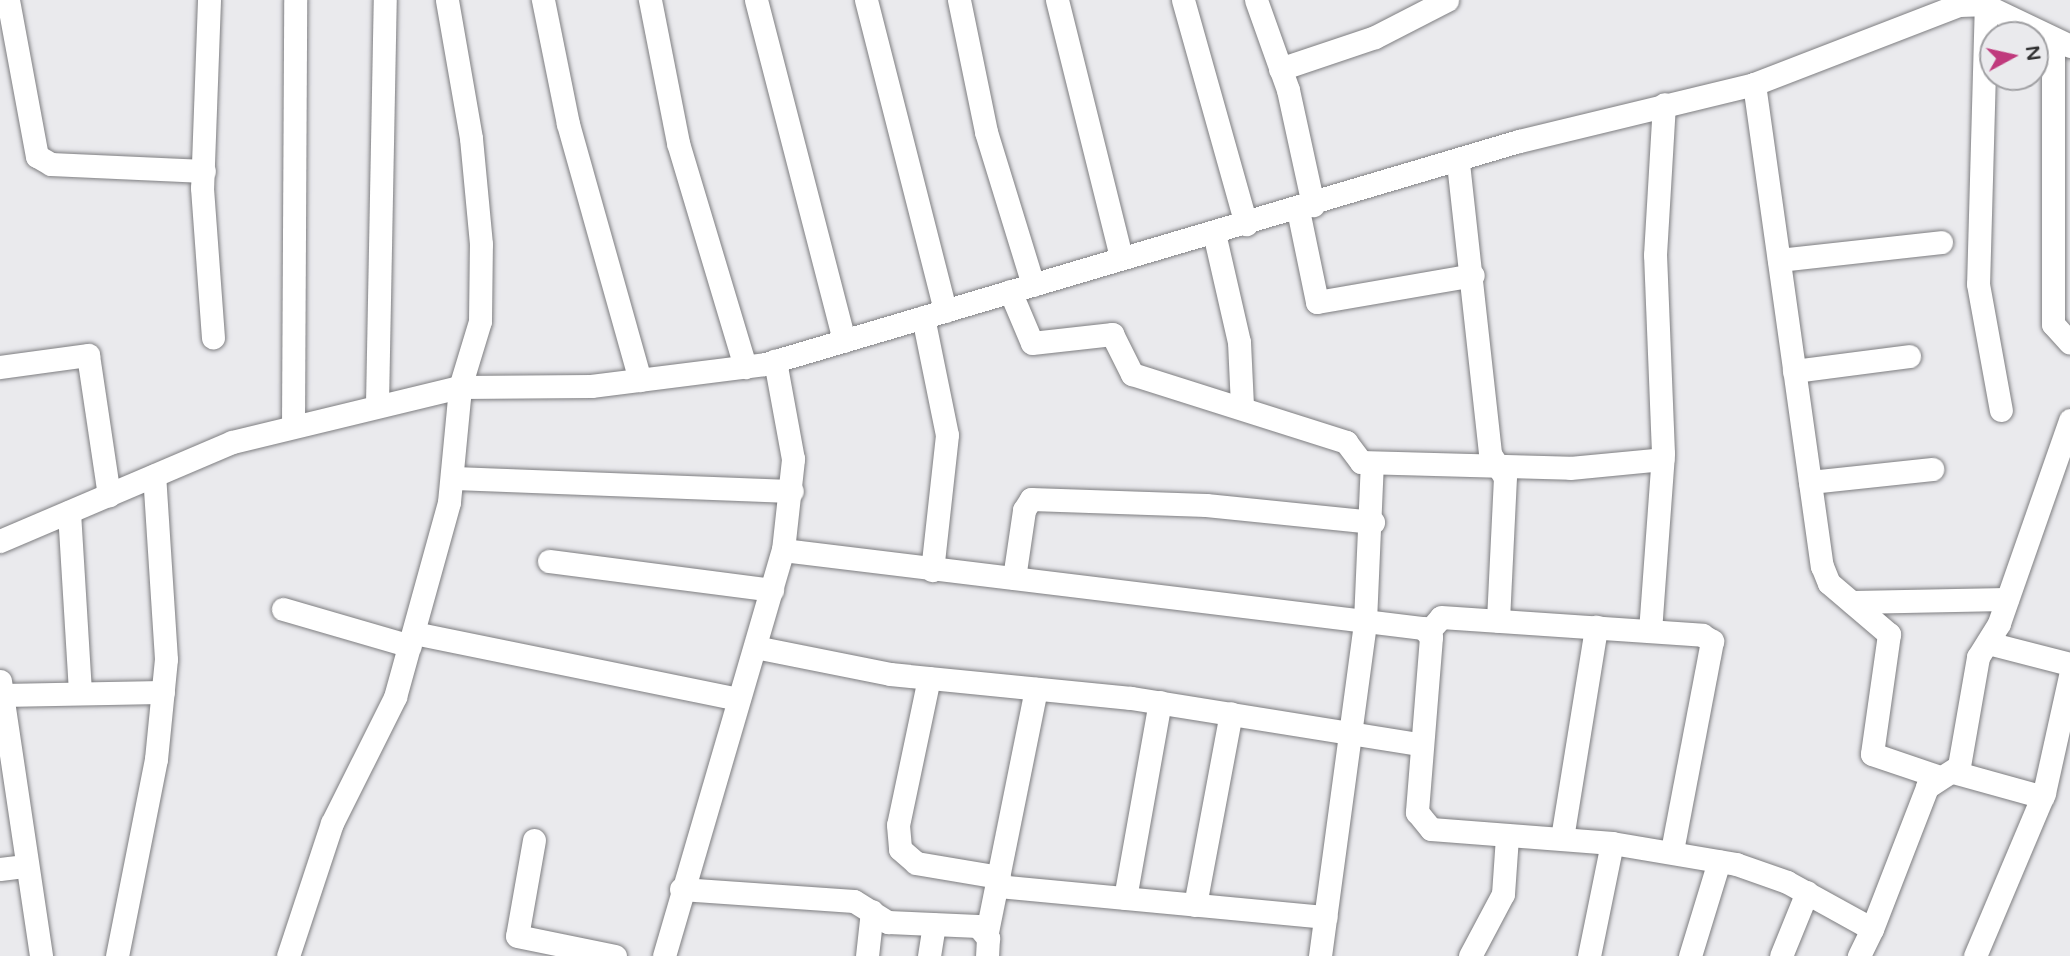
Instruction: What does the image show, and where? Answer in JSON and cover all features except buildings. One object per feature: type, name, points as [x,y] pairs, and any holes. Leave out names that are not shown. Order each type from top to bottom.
[{"type":"street","points":[[8,0],[37,156],[51,164],[204,171]]},
{"type":"street","points":[[209,0],[204,171],[214,338]]},
{"type":"street","points":[[293,426],[295,0]]},
{"type":"street","points":[[377,404],[385,0]]},
{"type":"street","points":[[288,956],[332,823],[395,697],[453,478],[460,387],[475,348],[482,278],[471,138],[447,0]]},
{"type":"street","points":[[543,0],[568,124],[640,380]]},
{"type":"street","points":[[650,0],[678,143],[745,367]]},
{"type":"street","points":[[756,0],[844,341]]},
{"type":"street","points":[[866,0],[934,314],[947,435],[932,570]]},
{"type":"street","points":[[959,0],[1032,343],[1112,334],[1132,374],[1242,405],[1350,444],[1358,461],[1499,467],[1662,458]]},
{"type":"street","points":[[1057,0],[1121,256]]},
{"type":"street","points":[[1183,0],[1246,224]]},
{"type":"street","points":[[1256,0],[1280,69],[1306,208],[1317,302],[1473,275]]},
{"type":"street","points":[[1280,69],[1375,37],[1447,0]]},
{"type":"street","points":[[1984,2],[1978,284],[2001,410]]},
{"type":"street","points":[[0,541],[232,442],[377,404],[460,387],[640,380],[775,361],[1121,256],[1306,208],[1664,104],[1754,84],[1935,12],[1984,2],[2062,44],[2053,324],[2070,343]]},
{"type":"street","points":[[1754,84],[1824,575],[1889,634],[1872,754],[2043,797]]},
{"type":"street","points":[[1650,631],[1662,458],[1655,255],[1664,104]]},
{"type":"street","points":[[1458,163],[1473,275],[1490,454],[1505,477],[1499,621]]},
{"type":"street","points":[[1214,233],[1239,342],[1242,405]]},
{"type":"street","points":[[1779,260],[1941,242]]},
{"type":"street","points":[[0,366],[52,356],[90,358],[109,495]]},
{"type":"street","points":[[1794,371],[1909,356]]},
{"type":"street","points":[[664,956],[681,889],[783,550],[792,491],[793,459],[775,361]]},
{"type":"street","points":[[1858,956],[1945,774],[1961,760],[1978,657],[2007,599],[2070,419]]},
{"type":"street","points":[[1320,956],[1347,732],[1365,621],[1373,522],[1372,463]]},
{"type":"street","points":[[1810,482],[1932,469]]},
{"type":"street","points":[[117,956],[163,692],[165,611],[154,475]]},
{"type":"street","points":[[453,478],[792,491]]},
{"type":"street","points":[[1014,578],[1024,510],[1031,499],[1206,505],[1373,522]]},
{"type":"street","points":[[69,512],[79,693]]},
{"type":"street","points":[[783,550],[1429,631]]},
{"type":"street","points":[[549,561],[772,590]]},
{"type":"street","points":[[1852,602],[2007,599]]},
{"type":"street","points":[[283,609],[412,640],[738,699]]},
{"type":"street","points":[[1672,851],[1712,641],[1650,631],[1436,618],[1429,631],[1419,744],[1422,821],[1441,831],[1612,843],[1719,860],[1807,892],[1872,929]]},
{"type":"street","points":[[1562,838],[1596,627]]},
{"type":"street","points":[[1987,643],[2070,664]]},
{"type":"street","points":[[755,647],[929,678],[1160,702],[1419,744]]},
{"type":"street","points":[[1975,956],[2043,797],[2070,676]]},
{"type":"street","points":[[929,678],[901,806],[900,849],[916,863],[998,881],[1125,898],[1326,917]]},
{"type":"street","points":[[987,956],[987,932],[1035,689]]},
{"type":"street","points":[[41,956],[1,690],[163,692]]},
{"type":"street","points":[[1125,898],[1160,702]]},
{"type":"street","points":[[1195,905],[1231,713]]},
{"type":"street","points":[[1470,956],[1503,894],[1507,837]]},
{"type":"street","points":[[534,840],[517,936],[615,956]]},
{"type":"street","points":[[1590,956],[1612,843]]},
{"type":"street","points":[[1690,956],[1719,860]]},
{"type":"street","points":[[0,869],[26,866]]},
{"type":"street","points":[[681,889],[854,901],[888,922],[978,926],[987,932]]},
{"type":"street","points":[[1781,956],[1807,892]]},
{"type":"street","points":[[867,956],[872,911]]},
{"type":"street","points":[[929,956],[934,923]]}]
